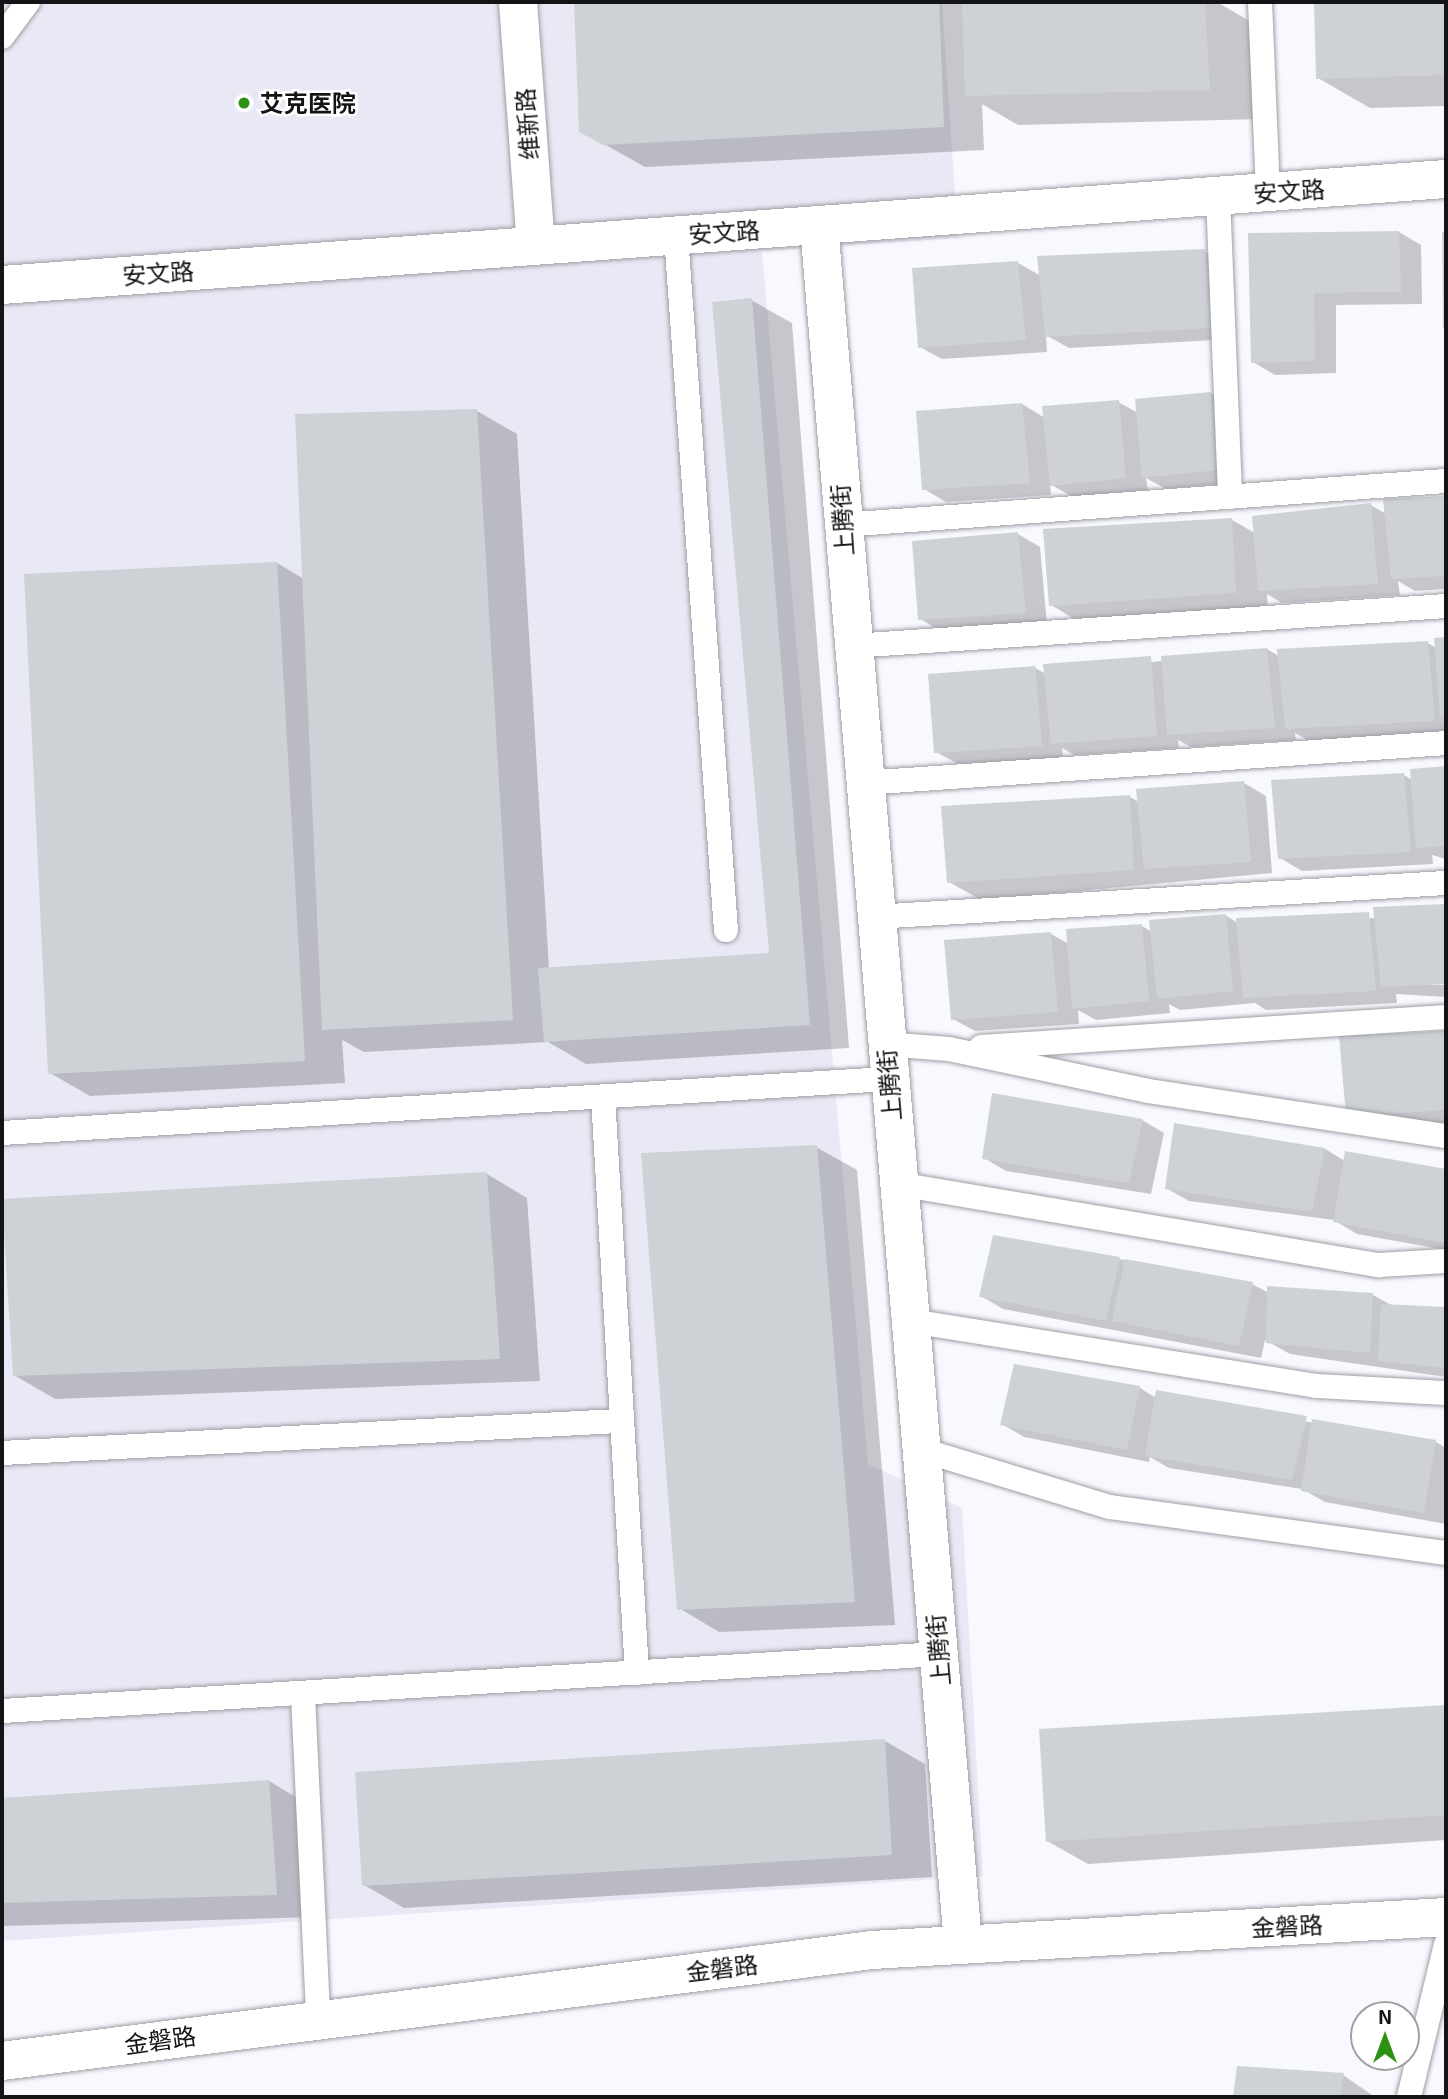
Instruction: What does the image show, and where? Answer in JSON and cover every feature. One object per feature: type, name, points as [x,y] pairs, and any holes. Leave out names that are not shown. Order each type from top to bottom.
[{"type":"street","name":"维新路","points":[[518,2],[536,245]]},
{"type":"street","name":"安文路","points":[[2,285],[1446,179]]},
{"type":"street","name":"上腾街","points":[[819,225],[873,917],[911,1321],[963,1944]]},
{"type":"street","name":"金磐路","points":[[2,2061],[318,2017],[963,1944],[1446,1917]]},
{"type":"lane","points":[[2,37],[27,2]]},
{"type":"lane","points":[[1260,2],[1268,192]]},
{"type":"lane","points":[[1218,196],[1230,497]]},
{"type":"lane","points":[[676,235],[726,930]]},
{"type":"lane","points":[[842,525],[1446,481]]},
{"type":"lane","points":[[852,646],[1446,607]]},
{"type":"lane","points":[[863,783],[1446,743]]},
{"type":"lane","points":[[873,917],[1446,883]]},
{"type":"lane","points":[[2,1133],[603,1097],[887,1062],[948,1049],[1446,1017]]},
{"type":"lane","points":[[948,1049],[1148,1091],[1446,1136]]},
{"type":"lane","points":[[603,1097],[618,1421],[637,1673]]},
{"type":"lane","points":[[898,1184],[1379,1265],[1446,1261]]},
{"type":"lane","points":[[911,1321],[1316,1385],[1446,1393]]},
{"type":"lane","points":[[2,1454],[618,1421]]},
{"type":"lane","points":[[922,1450],[1110,1507],[1446,1553]]},
{"type":"lane","points":[[2,1711],[303,1695],[939,1654]]},
{"type":"lane","points":[[303,1695],[318,2017]]},
{"type":"lane","points":[[1409,2097],[1446,1944]]},
{"type":"shaded area","points":[[2,2],[942,2],[958,238],[762,251],[868,1464],[962,1508],[983,1876],[2,1941]]},
{"type":"building","points":[[574,2],[939,2],[944,127],[603,145],[579,132]]},
{"type":"building","points":[[962,2],[1205,2],[1210,90],[965,96]]},
{"type":"building","points":[[1314,2],[1446,2],[1446,75],[1316,79]]},
{"type":"building","points":[[1399,231],[1401,292],[1314,293],[1315,361],[1251,363],[1248,233]]},
{"type":"building","points":[[1442,232],[1446,232],[1446,328],[1443,328]]},
{"type":"building","points":[[1205,249],[1212,328],[1045,337],[1037,256]]},
{"type":"building","points":[[1018,261],[1026,340],[918,348],[912,268]]},
{"type":"building","points":[[752,298],[810,1025],[544,1042],[538,968],[769,953],[712,302]]},
{"type":"building","points":[[1211,392],[1218,470],[1142,478],[1135,399]]},
{"type":"building","points":[[1119,400],[1126,478],[1050,486],[1042,406]]},
{"type":"building","points":[[1022,403],[1030,483],[922,490],[916,411]]},
{"type":"building","points":[[477,409],[513,1020],[322,1030],[295,414]]},
{"type":"building","points":[[1446,496],[1446,576],[1391,579],[1383,499]]},
{"type":"building","points":[[1371,503],[1378,584],[1258,591],[1252,516]]},
{"type":"building","points":[[1232,518],[1236,593],[1049,606],[1043,529]]},
{"type":"building","points":[[1018,532],[1026,613],[918,620],[912,541]]},
{"type":"building","points":[[277,562],[305,1061],[48,1074],[24,574]]},
{"type":"building","points":[[1446,637],[1446,717],[1440,717],[1434,638]]},
{"type":"building","points":[[1428,641],[1435,721],[1285,729],[1277,649]]},
{"type":"building","points":[[1267,648],[1275,728],[1167,735],[1161,656]]},
{"type":"building","points":[[1151,656],[1157,736],[1051,744],[1043,664]]},
{"type":"building","points":[[1035,666],[1042,746],[934,753],[928,674]]},
{"type":"building","points":[[1446,766],[1446,846],[1416,848],[1410,769]]},
{"type":"building","points":[[1404,773],[1411,852],[1278,859],[1271,780]]},
{"type":"building","points":[[1244,781],[1251,862],[1144,869],[1136,789]]},
{"type":"building","points":[[1130,795],[1134,870],[947,883],[941,806]]},
{"type":"building","points":[[1446,904],[1446,984],[1381,987],[1373,907]]},
{"type":"building","points":[[1369,912],[1376,991],[1243,998],[1236,918]]},
{"type":"building","points":[[1226,914],[1233,991],[1157,999],[1149,920]]},
{"type":"building","points":[[1142,924],[1149,1001],[1072,1009],[1066,929]]},
{"type":"building","points":[[1051,932],[1058,1012],[951,1020],[944,940]]},
{"type":"building","points":[[1446,1031],[1446,1110],[1346,1116],[1339,1036]]},
{"type":"building","points":[[992,1093],[1143,1119],[1129,1183],[982,1159]]},
{"type":"building","points":[[1174,1123],[1325,1148],[1312,1212],[1165,1189]]},
{"type":"building","points":[[817,1145],[855,1602],[677,1610],[641,1153]]},
{"type":"building","points":[[1345,1151],[1446,1169],[1446,1243],[1333,1222]]},
{"type":"building","points":[[487,1172],[500,1359],[13,1376],[2,1199]]},
{"type":"building","points":[[993,1235],[1120,1257],[1106,1321],[979,1297]]},
{"type":"building","points":[[1125,1259],[1253,1282],[1239,1346],[1112,1321]]},
{"type":"building","points":[[1267,1286],[1373,1293],[1370,1353],[1266,1343]]},
{"type":"building","points":[[1381,1304],[1446,1307],[1446,1368],[1378,1361]]},
{"type":"building","points":[[1014,1364],[1140,1386],[1127,1450],[1000,1425]]},
{"type":"building","points":[[1156,1390],[1307,1416],[1292,1480],[1145,1456]]},
{"type":"building","points":[[1312,1419],[1436,1440],[1424,1513],[1301,1491]]},
{"type":"building","points":[[1446,1705],[1446,1815],[1046,1842],[1039,1729]]},
{"type":"building","points":[[885,1739],[892,1855],[362,1886],[355,1772]]},
{"type":"building","points":[[269,1780],[277,1895],[2,1903],[2,1798]]},
{"type":"building","points":[[1237,2066],[1344,2073],[1340,2097],[1233,2097]]},
{"type":"place","name":"艾克医院","points":[[244,103]]}]
